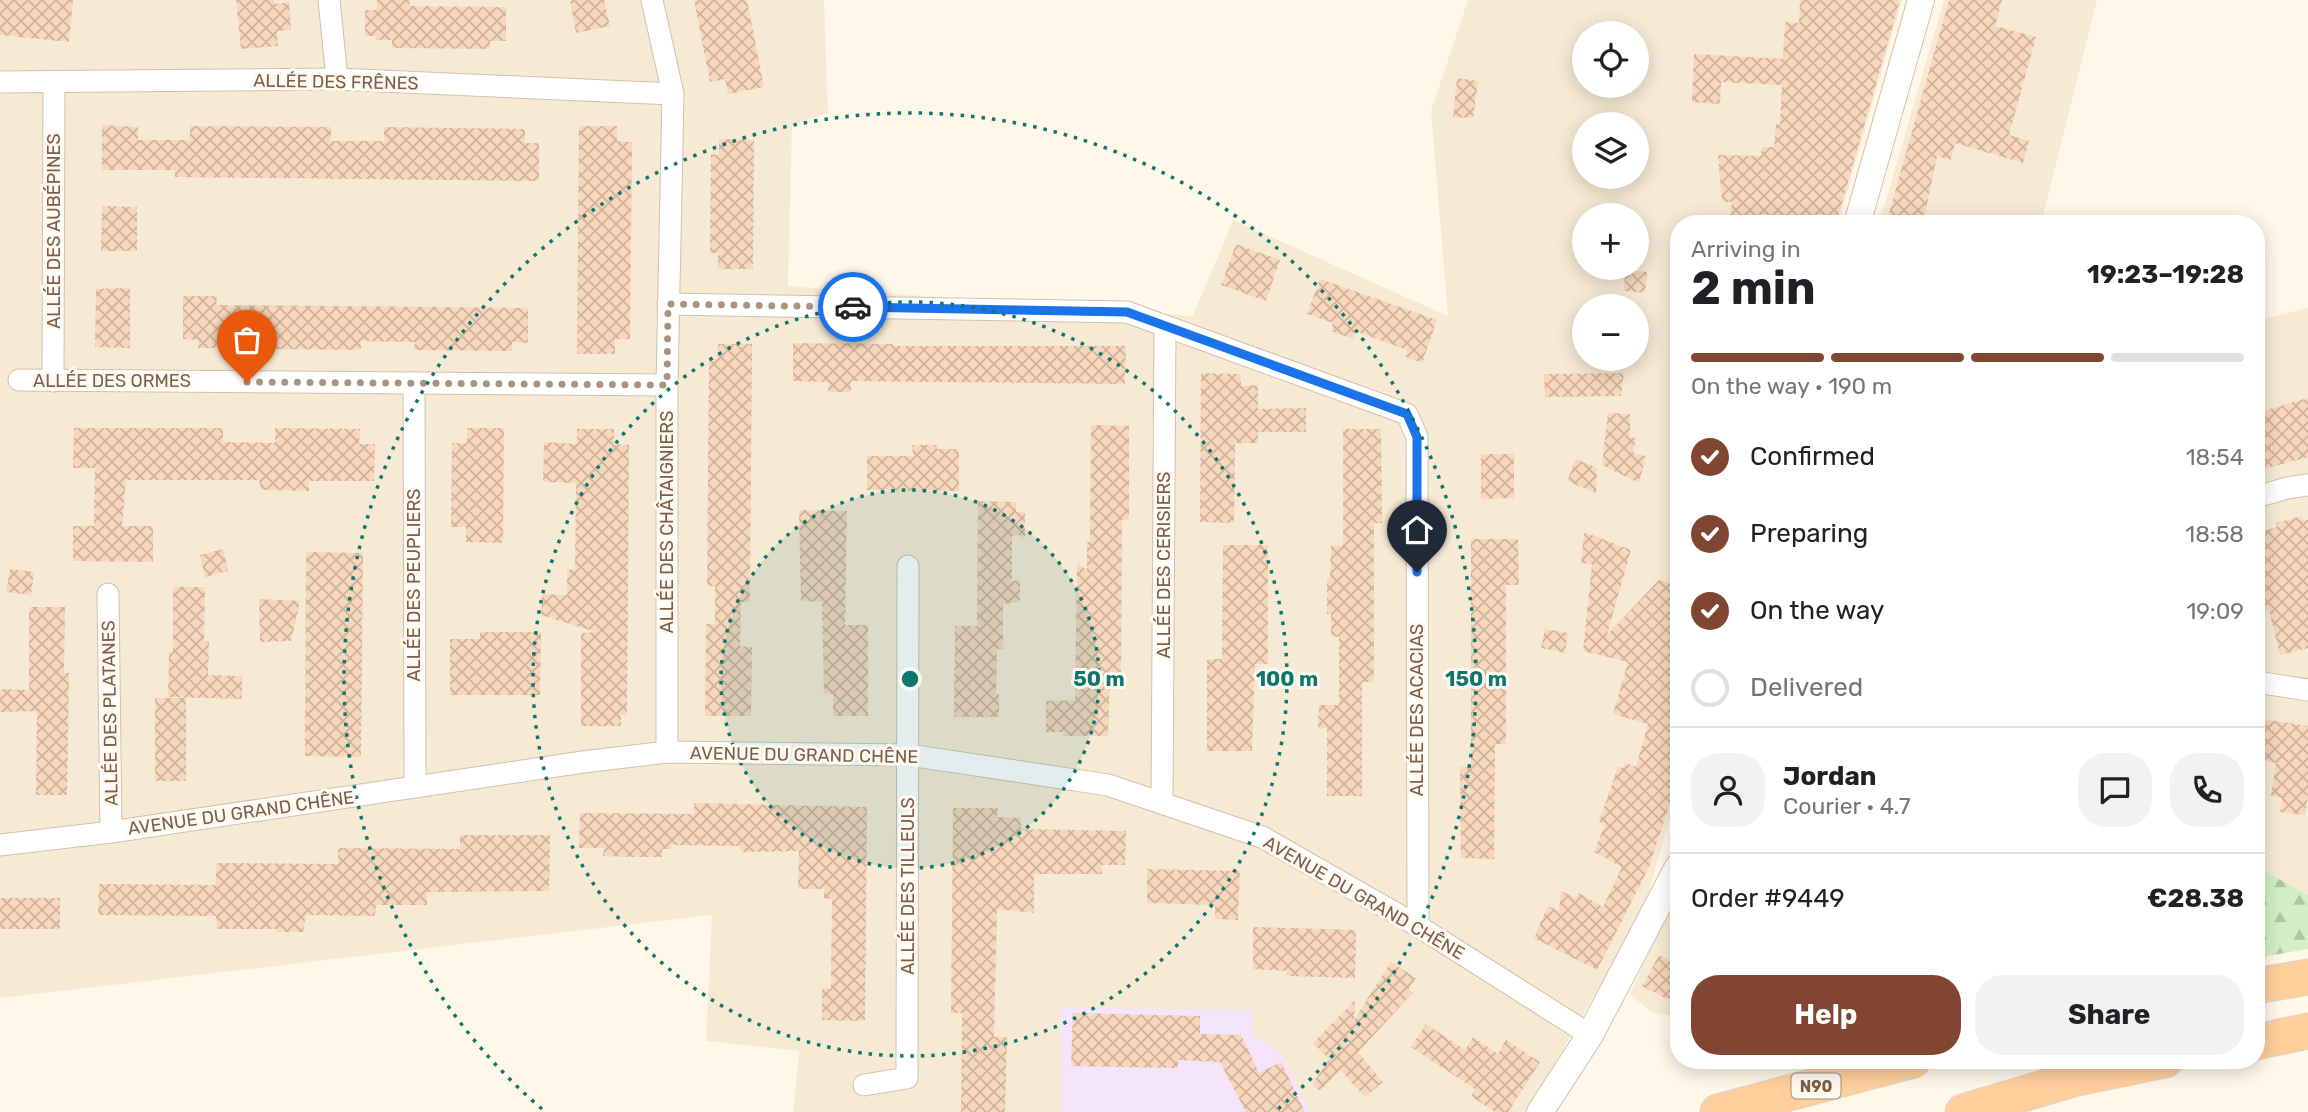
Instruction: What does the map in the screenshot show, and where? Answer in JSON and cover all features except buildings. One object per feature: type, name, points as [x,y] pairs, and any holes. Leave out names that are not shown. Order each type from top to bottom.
[{"type":"highway","points":[[2265,984],[2308,977]]},
{"type":"highway","points":[[2265,1040],[2308,1031]]},
{"type":"highway","name":"N90","points":[[1718,1112],[1879,1069]]},
{"type":"highway","points":[[1963,1112],[2073,1079],[2121,1069]]},
{"type":"street","points":[[329,0],[337,79]]},
{"type":"street","name":"ALLÉE DES CHÂTAIGNIERS","points":[[652,0],[673,94],[667,385],[667,752]]},
{"type":"street","points":[[1860,215],[1922,0]]},
{"type":"street","name":"ALLÉE DES FRÊNES","points":[[0,82],[337,79],[673,94]]},
{"type":"street","name":"ALLÉE DES AUBÉPINES","points":[[53,380],[54,82]]},
{"type":"street","name":"ALLÉE DES ACACIAS","points":[[668,304],[1127,312],[1407,414],[1417,437],[1418,926]]},
{"type":"street","name":"ALLÉE DES CERISIERS","points":[[1162,803],[1166,326]]},
{"type":"street","name":"ALLÉE DES ORMES","points":[[19,380],[667,385]]},
{"type":"street","name":"ALLÉE DES PEUPLIERS","points":[[414,383],[415,787]]},
{"type":"street","points":[[2265,494],[2308,485]]},
{"type":"street","name":"ALLÉE DES TILLEULS","points":[[864,1084],[907,1079],[908,566]]},
{"type":"street","name":"ALLÉE DES PLATANES","points":[[108,594],[111,832]]},
{"type":"street","points":[[2265,683],[2302,686]]},
{"type":"street","name":"AVENUE DU GRAND CHÊNE","points":[[0,845],[111,832],[667,752],[909,755],[1108,785],[1262,837],[1418,926],[1590,1035]]},
{"type":"street","points":[[1540,1112],[1590,1035],[1670,882]]},
{"type":"shaded area","points":[[0,0],[824,0],[828,113],[792,125],[788,286],[1193,316],[1233,220],[1448,316],[1431,111],[1468,0],[1902,0],[1841,215],[1670,215],[1670,816],[1644,909],[1527,1112],[793,1112],[799,1051],[706,1041],[712,915],[0,998]]},
{"type":"shaded area","points":[[1944,0],[2097,0],[2043,215],[1882,215]]},
{"type":"shaded area","points":[[2308,308],[2308,895],[2265,871],[2265,319]]},
{"type":"shaded area","points":[[1670,906],[1670,1016],[1651,1012],[1630,994]]},
{"type":"shaded area","points":[[1060,1008],[1253,1010],[1252,1035],[1280,1052],[1310,1112],[1063,1112]]},
{"type":"green space","points":[[2265,871],[2308,895],[2308,949],[2265,956]]},
{"type":"way so far","points":[[247,382],[667,385],[668,304],[853,307]]},
{"type":"route","points":[[853,307],[1127,312],[1407,414],[1417,437],[1417,572]]}]
